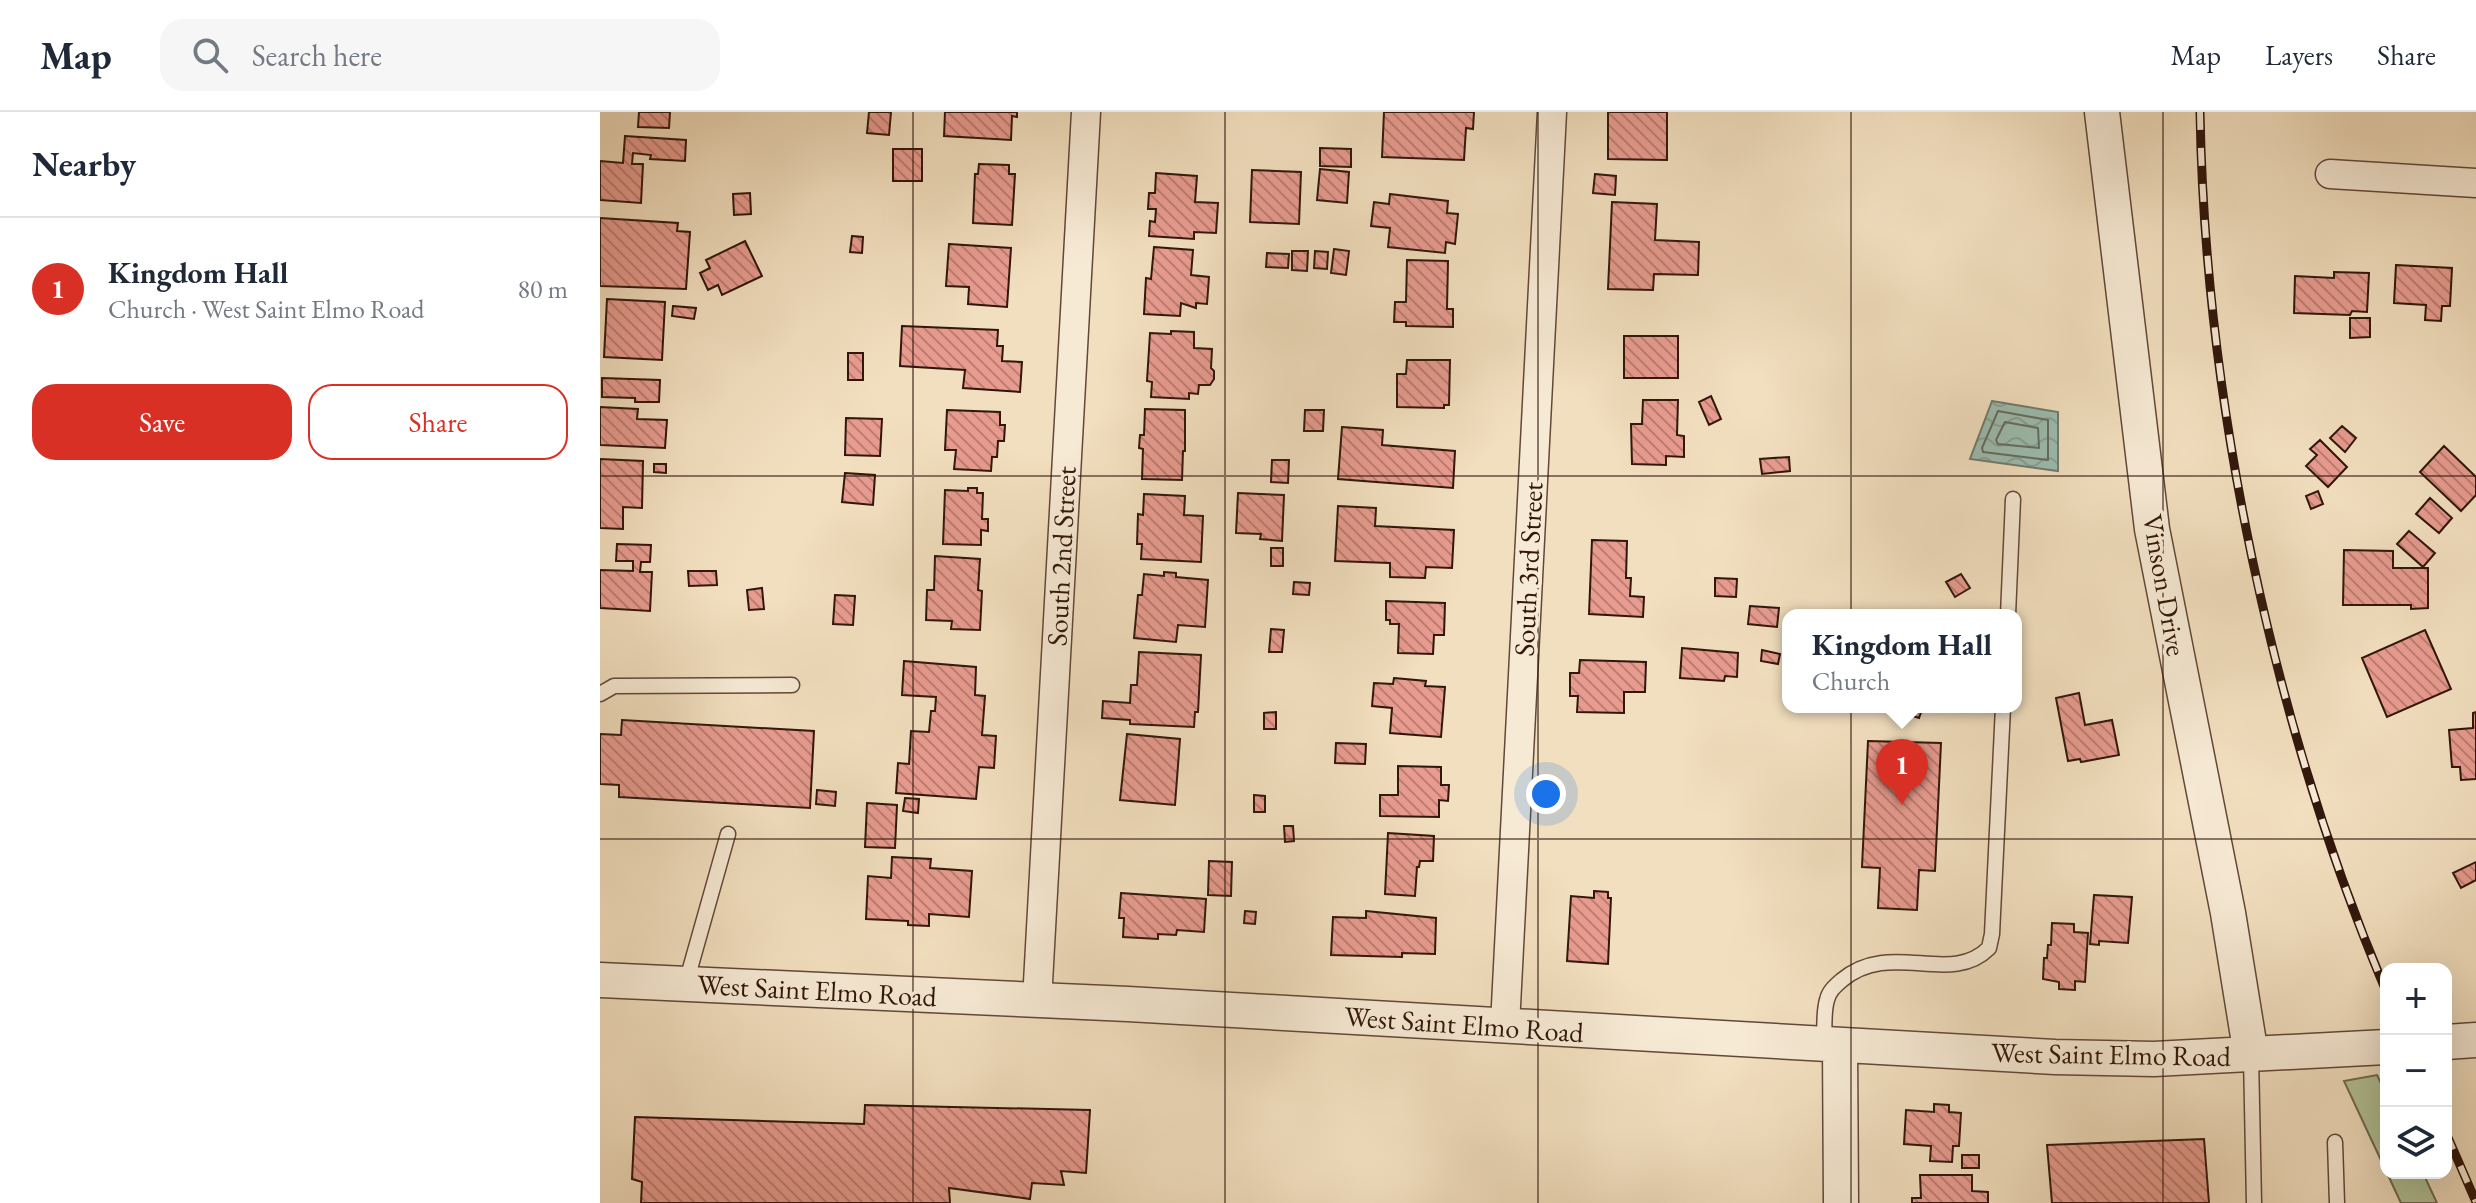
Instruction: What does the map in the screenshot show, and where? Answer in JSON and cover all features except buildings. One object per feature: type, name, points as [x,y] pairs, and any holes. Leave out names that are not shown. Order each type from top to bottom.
[{"type":"street","name":"South 2nd Street","points":[[1037,1001],[1086,112]]},
{"type":"street","name":"South 3rd Street","points":[[1505,1025],[1552,112]]},
{"type":"street","name":"Vinson Drive","points":[[2102,112],[2152,529],[2228,913],[2251,1055]]},
{"type":"street","points":[[2330,174],[2476,183]]},
{"type":"street","name":"West Saint Elmo Road","points":[[600,980],[1505,1025],[2083,1058],[2154,1059],[2380,1047]]},
{"type":"street","points":[[1832,1044],[1841,1203]]},
{"type":"lane","points":[[2008,609],[2013,499]]},
{"type":"lane","points":[[600,694],[614,686],[792,685]]},
{"type":"lane","points":[[1832,1044],[1827,999],[1833,987],[1850,973],[1879,962],[1970,963],[1989,948],[2003,713]]},
{"type":"lane","points":[[686,984],[728,834]]},
{"type":"lane","points":[[2251,1055],[2254,1203]]},
{"type":"lane","points":[[2335,1142],[2337,1203]]},
{"type":"green space","points":[[2377,1075],[2380,1081],[2380,1158],[2344,1081]]},
{"type":"green space","points":[[2390,1179],[2426,1179],[2437,1203],[2401,1203]]},
{"type":"water","points":[[1992,401],[2058,412],[2058,471],[1970,459]]},
{"type":"railway","points":[[2200,112],[2205,222],[2215,334],[2231,447],[2252,560],[2310,782],[2346,889],[2380,976]]},
{"type":"railway","points":[[2452,1147],[2476,1202]]},
{"type":"place","name":"Kingdom Hall","points":[[1902,805]]}]
